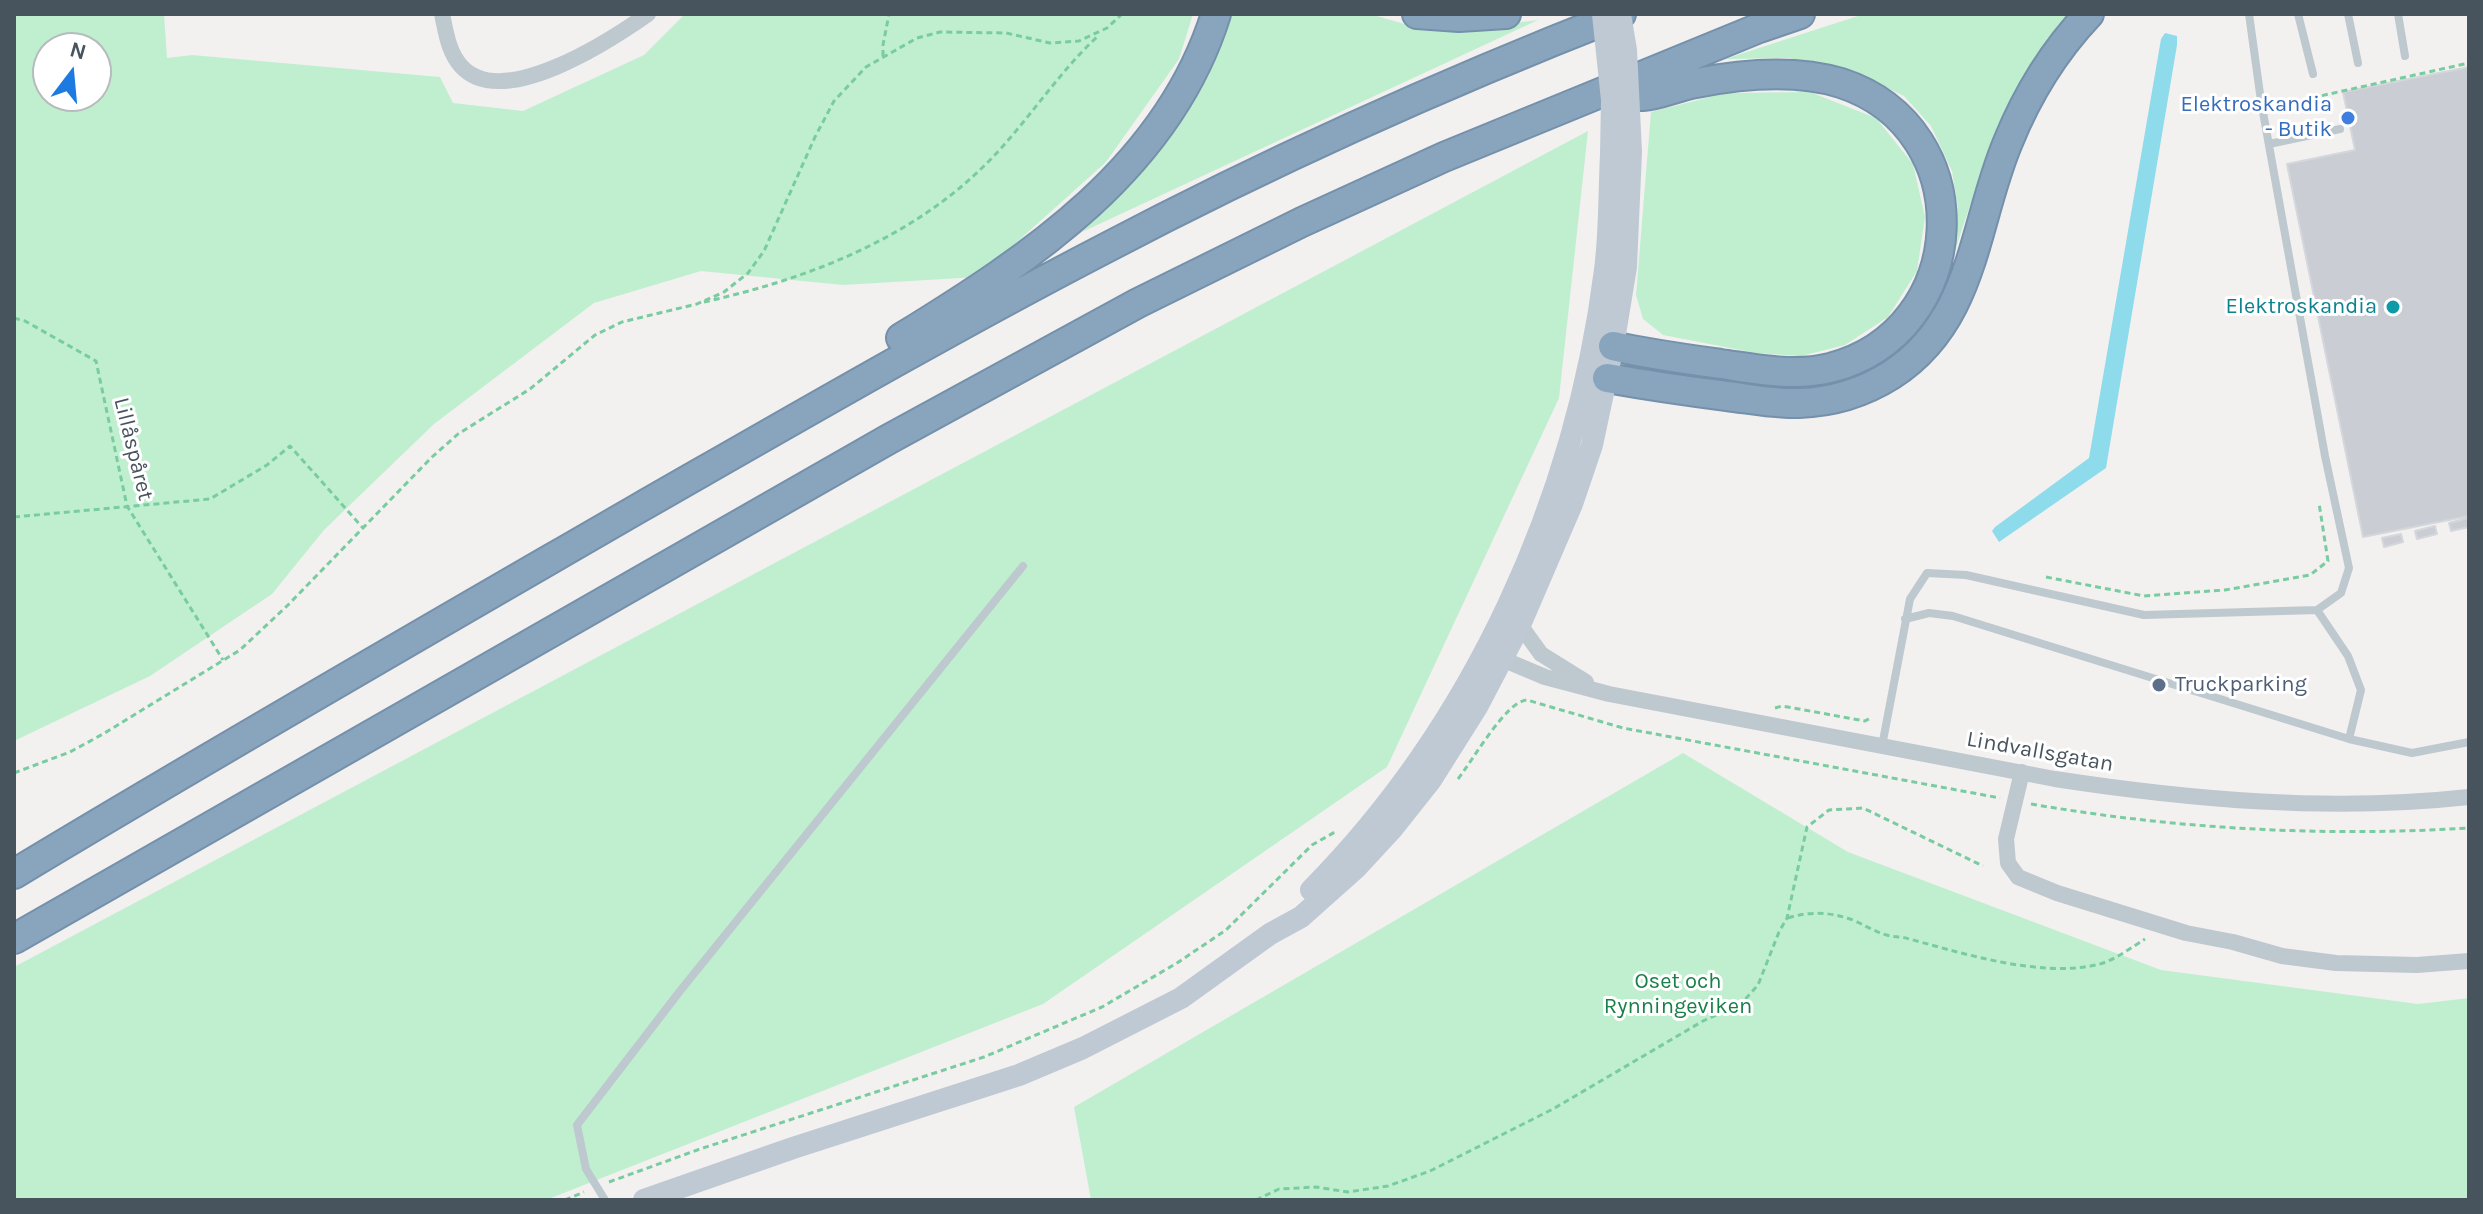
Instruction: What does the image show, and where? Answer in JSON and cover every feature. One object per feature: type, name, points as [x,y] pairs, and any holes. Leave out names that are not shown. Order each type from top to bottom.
[{"type":"highway","points":[[634,511],[829,388],[994,278],[1085,209],[1126,168],[1162,123],[1192,74],[1216,14]]},
{"type":"highway","points":[[1417,14],[1459,17],[1506,14]]},
{"type":"highway","points":[[14,874],[237,739],[634,511],[907,355],[1108,246],[1353,128],[1621,14]]},
{"type":"highway","points":[[14,939],[1038,356],[1302,222],[1444,157],[1800,14]]},
{"type":"highway","points":[[1596,376],[1772,402],[1800,403],[1854,394],[1902,368],[1923,350],[1955,305],[1966,280],[1997,170],[2019,117],[2047,67],[2089,14]]},
{"type":"highway","points":[[1603,343],[1770,371],[1814,370],[1856,359],[1882,344],[1904,324],[1922,301],[1942,246],[1943,216],[1938,187],[1928,159],[1912,134],[1880,104],[1841,83],[1812,77],[1754,76],[1697,83],[1641,96],[1608,90]]},
{"type":"street","points":[[442,14],[450,49],[463,68],[481,78],[501,82],[526,77],[575,59],[607,43],[648,14]]},
{"type":"street","points":[[1603,14],[1621,153]]},
{"type":"street","points":[[644,1200],[1019,1075],[1083,1048],[1181,998],[1270,934],[1340,860],[1405,782],[1451,713],[1520,625],[1572,504],[1592,445],[1596,376],[1603,343],[1605,269],[1621,153],[1626,50],[1621,14]]},
{"type":"street","points":[[1494,655],[1596,376]]},
{"type":"street","name":"Lindvallsgatan","points":[[1520,625],[1541,654],[1609,694]]},
{"type":"street","name":"Lindvallsgatan","points":[[1494,655],[1545,677],[1609,694],[2126,790],[2262,801],[2364,804],[2469,797]]},
{"type":"street","points":[[2022,772],[2006,839],[2008,863],[2018,877],[2057,893],[2158,924],[2282,956],[2336,963],[2417,965],[2469,961]]},
{"type":"lane","points":[[1882,746],[1910,599],[1927,573],[1966,575],[2144,615],[2317,610],[2341,593],[2349,568],[2325,456],[2261,101],[2249,14]]},
{"type":"lane","points":[[2298,14],[2313,74]]},
{"type":"lane","points":[[2348,14],[2358,63]]},
{"type":"lane","points":[[2398,14],[2405,56]]},
{"type":"lane","points":[[2269,144],[2340,129]]},
{"type":"lane","points":[[605,1200],[586,1169],[577,1125],[1023,566]]},
{"type":"lane","points":[[2317,610],[2348,656],[2361,690],[2349,739]]},
{"type":"lane","points":[[1905,619],[1929,613],[1953,616],[2349,739],[2412,753],[2469,742]]},
{"type":"path","points":[[883,56],[889,14]]},
{"type":"path","points":[[14,773],[81,746],[223,660],[260,633],[441,449],[458,434],[530,389],[595,335],[622,322],[768,287],[815,271],[872,245],[946,197],[987,163],[1022,126],[1079,54],[1122,14]]},
{"type":"path","points":[[697,304],[724,292],[748,273],[764,251],[834,101],[866,67],[917,38],[940,32],[1006,33],[1050,43],[1079,41],[1107,28]]},
{"type":"path","points":[[2261,101],[2284,104],[2469,63]]},
{"type":"path","name":"Lillåspåret","points":[[14,318],[25,321],[96,361],[127,506],[223,660]]},
{"type":"path","points":[[14,517],[210,499],[267,465],[290,446],[363,528]]},
{"type":"path","points":[[2042,576],[2144,596],[2225,590],[2310,575],[2328,561],[2319,501]]},
{"type":"path","points":[[1452,786],[1476,757],[1503,715],[1518,701],[1527,700],[1623,728],[2015,801],[2153,822],[2248,830],[2380,832],[2469,828]]},
{"type":"path","points":[[1256,1200],[1279,1189],[1316,1187],[1348,1192],[1388,1186],[1430,1171],[1553,1109],[1703,1021],[1741,1004],[1758,985],[1787,918],[1807,827],[1829,810],[1863,808],[1983,866]]},
{"type":"path","points":[[565,1200],[700,1149],[984,1057],[1102,1007],[1226,930],[1312,845],[1341,829]]},
{"type":"path","points":[[1787,918],[1805,913],[1828,913],[1853,920],[1885,937],[1902,937],[2023,964],[2071,968],[2114,959],[2144,939],[2158,924]]},
{"type":"green space","points":[[14,14],[164,14],[167,58],[192,55],[440,77],[453,103],[523,111],[644,55],[685,14],[1193,14],[1179,59],[1106,162],[978,277],[843,285],[701,271],[594,303],[434,424],[324,530],[272,594],[150,676],[14,741]]},
{"type":"green space","points":[[1230,14],[1370,14],[1408,25],[1465,29],[1538,20],[1082,232],[1163,147],[1209,75]]},
{"type":"green space","points":[[1864,14],[2072,14],[2030,72],[2013,102],[1985,164],[1951,264],[1958,208],[1952,171],[1931,126],[1904,96],[1852,71],[1789,58],[1725,59]]},
{"type":"green space","points":[[1810,92],[1876,118],[1913,164],[1925,217],[1917,271],[1888,317],[1845,345],[1801,356],[1756,353],[1663,335],[1643,319],[1636,295],[1651,112],[1726,93]]},
{"type":"green space","points":[[1588,131],[1559,398],[1387,767],[1043,1004],[546,1200],[14,1200],[14,967]]},
{"type":"green space","name":"Oset och Rynningeviken","points":[[1683,753],[1848,852],[2161,970],[2418,1004],[2469,998],[2469,1200],[1091,1200],[1074,1107]]},
{"type":"water","points":[[2165,33],[2177,36],[2177,45],[2106,468],[1999,542],[1992,531],[1995,527],[2089,458],[2161,39]]},
{"type":"building","name":"Elektroskandia","points":[[2469,67],[2469,516],[2363,537],[2287,164],[2355,150],[2343,92]]},
{"type":"building","points":[[2468,518],[2469,527],[2451,531],[2449,523]]},
{"type":"building","points":[[2435,526],[2437,534],[2417,539],[2415,531]]},
{"type":"building","points":[[2401,534],[2403,542],[2384,547],[2382,538]]},
{"type":"place","name":"Elektroskandia - Butik","points":[[2348,118]]},
{"type":"place","name":"Elektroskandia","points":[[2393,307]]},
{"type":"place","name":"Truckparking","points":[[2159,685]]}]
